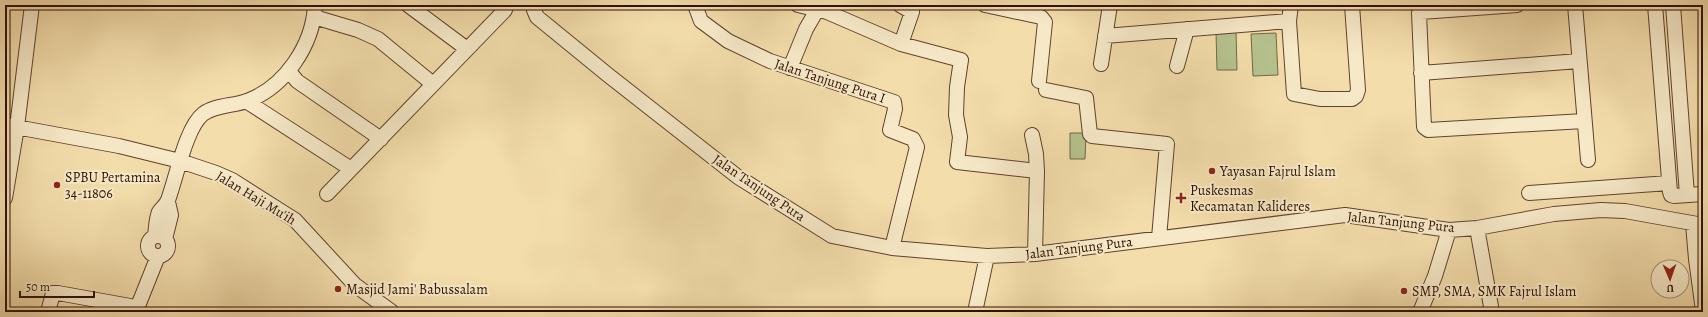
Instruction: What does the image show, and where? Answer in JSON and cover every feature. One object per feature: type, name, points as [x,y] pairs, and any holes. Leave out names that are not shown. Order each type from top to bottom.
[{"type":"street","points":[[5,198],[11,126],[32,5]]},
{"type":"street","points":[[408,5],[466,49]]},
{"type":"street","points":[[328,194],[505,10],[506,5]]},
{"type":"street","name":"Jalan Tanjung Pura","points":[[535,5],[534,10],[537,17],[608,76],[738,177],[832,236],[892,248],[988,256],[1034,254],[1345,215],[1449,230],[1477,228],[1554,214],[1600,210],[1625,211],[1698,225]]},
{"type":"street","name":"Jalan Tanjung Pura I","points":[[695,5],[701,21],[728,41],[770,61],[894,102],[896,109],[890,130],[913,139],[917,147],[892,248]]},
{"type":"street","points":[[900,5],[912,12],[901,44]]},
{"type":"street","points":[[985,5],[1033,10],[1041,17],[1045,22],[1043,86],[1086,98],[1090,134],[1092,136],[1167,144],[1159,238]]},
{"type":"street","points":[[1101,64],[1110,5]]},
{"type":"street","points":[[1291,5],[1289,21],[1294,94],[1320,99],[1352,99],[1356,96],[1358,90],[1352,5]]},
{"type":"street","points":[[1517,5],[1421,12],[1418,16],[1424,127],[1428,130],[1584,121]]},
{"type":"street","points":[[1575,5],[1588,160]]},
{"type":"street","points":[[1655,5],[1668,183],[1671,195],[1703,194]]},
{"type":"street","points":[[1673,5],[1687,195]]},
{"type":"street","points":[[790,68],[806,29],[809,7],[827,12],[901,44],[961,60],[957,87],[956,115],[960,137],[957,162],[1037,171]]},
{"type":"street","points":[[48,312],[53,293],[134,310],[155,255],[164,254],[167,250],[168,244],[160,237],[171,214],[168,202],[180,161],[194,124],[204,113],[246,101],[264,93],[289,70],[303,52],[314,11],[378,39],[433,84]]},
{"type":"street","points":[[1105,36],[1289,21]]},
{"type":"street","points":[[1177,66],[1187,29]]},
{"type":"street","points":[[1421,74],[1579,61]]},
{"type":"street","points":[[289,70],[297,81],[381,139]]},
{"type":"street","points":[[246,101],[351,169]]},
{"type":"street","name":"Jalan Haji Mu'ih","points":[[11,126],[119,146],[180,161],[232,180],[295,220],[355,285],[392,312]]},
{"type":"street","points":[[1032,135],[1036,154],[1037,171],[1034,254]]},
{"type":"street","points":[[1529,193],[1668,183]]},
{"type":"street","points":[[1698,225],[1696,259],[1703,310]]},
{"type":"street","points":[[1477,228],[1492,312]]},
{"type":"street","points":[[1420,312],[1435,276],[1449,230]]},
{"type":"street","points":[[974,312],[988,256]]},
{"type":"green space","points":[[1236,31],[1237,70],[1217,70],[1216,32]]},
{"type":"green space","points":[[1276,33],[1278,75],[1253,76],[1251,34]]},
{"type":"green space","points":[[1070,133],[1086,133],[1085,159],[1070,159]]},
{"type":"place","name":"Yayasan Fajrul Islam","points":[[1212,171]]},
{"type":"place","name":"SPBU Pertamina 34-11806","points":[[57,185]]},
{"type":"place","name":"Puskesmas Kecamatan Kalideres","points":[[1181,198]]},
{"type":"place","name":"Masjid Jami' Babussalam","points":[[338,289]]},
{"type":"place","name":"SMP, SMA, SMK Fajrul Islam","points":[[1404,291]]}]
